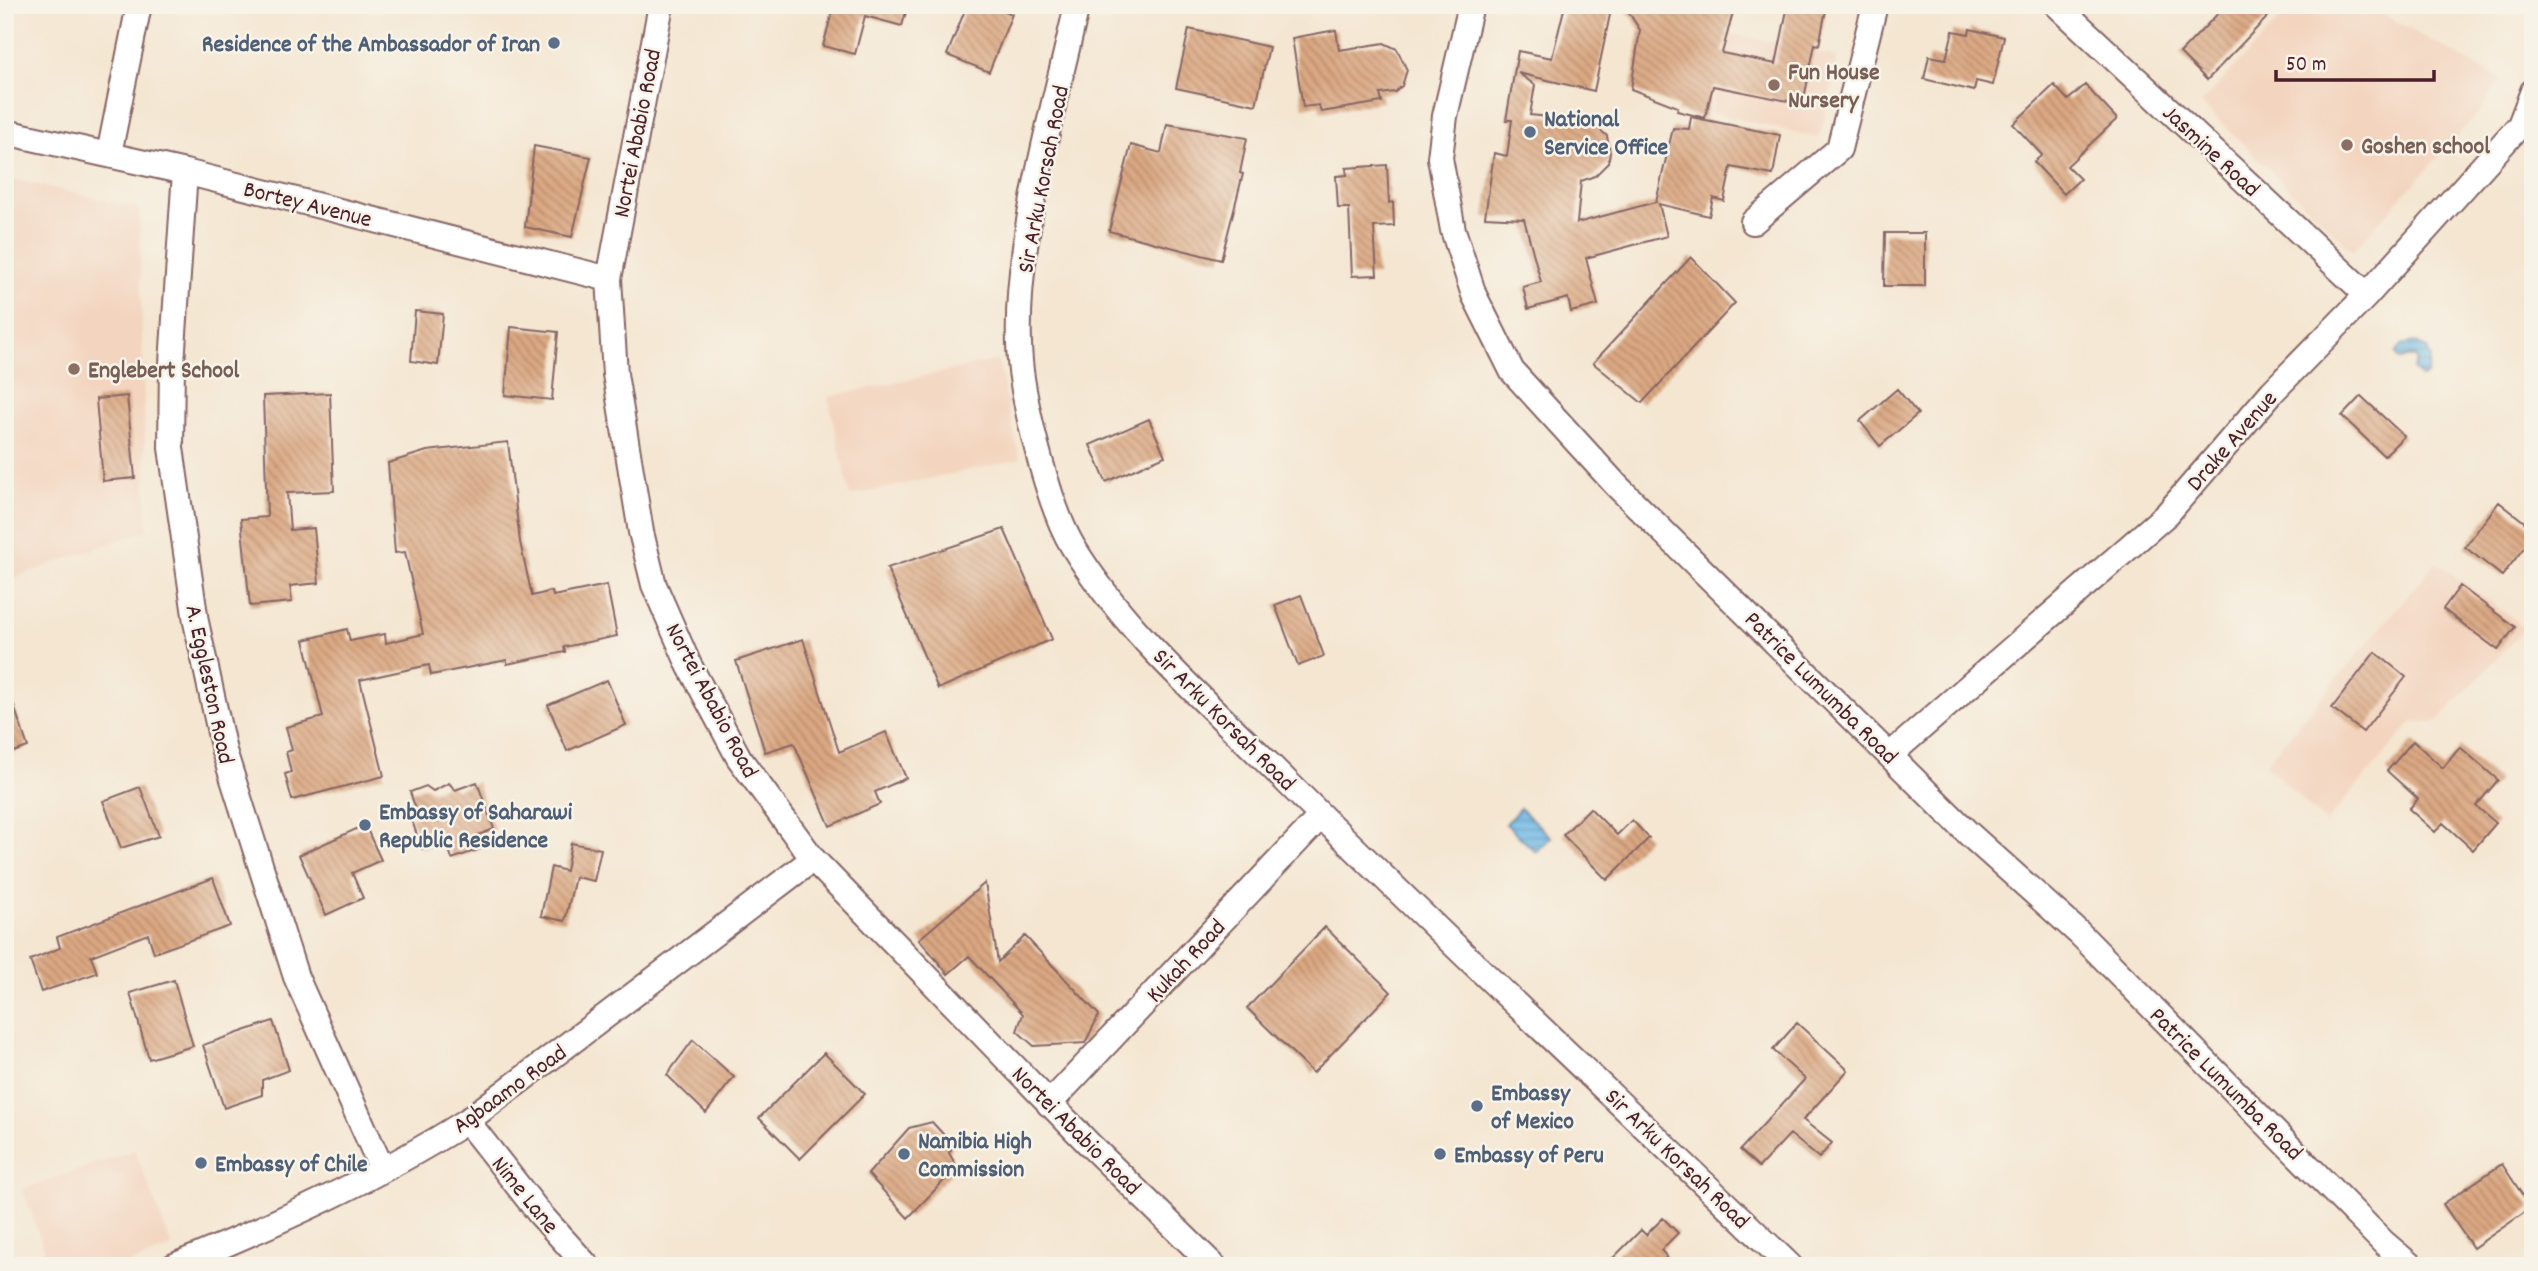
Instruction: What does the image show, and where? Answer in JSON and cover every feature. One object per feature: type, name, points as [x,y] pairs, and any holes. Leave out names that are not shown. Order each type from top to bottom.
[{"type":"street","points":[[109,154],[139,5]]},
{"type":"street","name":"Nortei Ababio Road","points":[[661,5],[609,279],[615,374],[641,533],[654,585],[689,665],[739,758],[813,859],[1049,1104],[1214,1266]]},
{"type":"street","name":"Sir Arku Korsah Road","points":[[1077,5],[1025,244],[1021,370],[1040,460],[1069,540],[1098,586],[1154,649],[1321,816],[1790,1266]]},
{"type":"street","points":[[1753,222],[1839,149],[1875,5]]},
{"type":"street","name":"Jasmine Road","points":[[2057,5],[2367,295]]},
{"type":"street","name":"Patrice Lumumba Road","points":[[1464,7],[1440,158],[1453,230],[1474,295],[1512,371],[1617,486],[1969,834],[2079,933],[2410,1266]]},
{"type":"street","name":"Drake Avenue","points":[[1891,754],[2166,514],[2272,392],[2367,295],[2520,125],[2533,91]]},
{"type":"street","name":"Bortey Avenue","points":[[5,132],[185,172],[609,279]]},
{"type":"street","name":"A. Eggleston Road","points":[[185,172],[172,363],[171,448],[196,622],[224,751],[296,977],[382,1169]]},
{"type":"street","name":"Kukah Road","points":[[1049,1104],[1321,816]]},
{"type":"street","name":"Agbaamo Road","points":[[174,1266],[304,1212],[425,1147],[467,1121],[813,859]]},
{"type":"street","name":"Nime Lane","points":[[467,1121],[540,1214],[587,1266]]},
{"type":"shaded area","name":"Goshen school","points":[[2294,5],[2366,5],[2501,79],[2479,112],[2353,251],[2201,103]]},
{"type":"shaded area","name":"Fun House Nursery","points":[[1728,33],[1838,57],[1820,138],[1711,113]]},
{"type":"shaded area","name":"Englebert School","points":[[5,177],[139,208],[147,530],[5,581]]},
{"type":"shaded area","points":[[998,360],[1020,459],[850,496],[828,397]]},
{"type":"shaded area","points":[[2436,562],[2525,628],[2437,722],[2412,722],[2326,823],[2265,764]]},
{"type":"shaded area","points":[[135,1150],[172,1247],[124,1266],[50,1266],[23,1189]]},
{"type":"water","points":[[2415,342],[2427,349],[2431,358],[2427,375],[2421,378],[2413,369],[2417,360],[2414,356],[2400,360],[2396,354],[2402,345]]},
{"type":"water","points":[[1520,808],[1551,837],[1536,852],[1506,824]]},
{"type":"building","points":[[834,5],[908,5],[902,26],[865,16],[855,54],[823,46]]},
{"type":"building","points":[[967,5],[991,5],[1012,14],[989,72],[947,55]]},
{"type":"building","points":[[1565,5],[1612,5],[1594,91],[1518,73],[1535,85],[1530,115],[1590,121],[1607,136],[1610,153],[1608,163],[1595,176],[1581,181],[1577,223],[1656,202],[1673,128],[1689,129],[1691,117],[1780,135],[1773,175],[1731,167],[1724,201],[1713,198],[1709,216],[1659,204],[1667,236],[1586,258],[1598,305],[1571,312],[1568,298],[1528,309],[1523,287],[1541,282],[1524,219],[1485,217],[1494,153],[1507,156],[1512,120],[1506,120],[1518,51],[1552,58]]},
{"type":"building","points":[[1624,5],[1735,5],[1722,53],[1776,64],[1788,5],[1827,5],[1819,45],[1815,44],[1803,104],[1713,86],[1705,118],[1677,111],[1678,107],[1631,89],[1640,30]]},
{"type":"building","points":[[2226,5],[2279,5],[2207,80],[2180,53]]},
{"type":"building","points":[[1189,29],[1269,47],[1256,105],[1176,88]]},
{"type":"building","points":[[1970,29],[2004,37],[1993,85],[1976,81],[1974,91],[1924,79],[1929,56],[1946,59],[1953,31],[1969,34]]},
{"type":"building","points":[[1336,30],[1339,50],[1384,43],[1397,49],[1407,70],[1402,86],[1395,92],[1380,94],[1382,102],[1321,112],[1319,105],[1303,107],[1292,38]]},
{"type":"building","points":[[2054,85],[2068,100],[2085,85],[2117,119],[2067,166],[2080,179],[2064,194],[2034,162],[2042,155],[2013,124]]},
{"type":"building","points":[[1167,124],[1247,138],[1240,173],[1243,174],[1221,260],[1109,231],[1131,145],[1161,153]]},
{"type":"building","points":[[534,146],[591,157],[572,237],[525,227]]},
{"type":"building","points":[[1387,165],[1389,203],[1393,202],[1394,226],[1374,227],[1377,275],[1352,276],[1349,208],[1338,208],[1336,176],[1347,175],[1346,168]]},
{"type":"building","points":[[1885,233],[1925,233],[1925,286],[1884,286]]},
{"type":"building","points":[[1691,257],[1735,303],[1642,403],[1593,363]]},
{"type":"building","points":[[415,311],[443,314],[438,365],[411,361]]},
{"type":"building","points":[[511,327],[558,332],[552,400],[505,395]]},
{"type":"building","points":[[1897,389],[1918,414],[1880,446],[1860,421]]},
{"type":"building","points":[[330,393],[334,491],[287,493],[290,530],[314,528],[319,583],[290,586],[292,602],[250,606],[241,519],[267,517],[263,396]]},
{"type":"building","points":[[127,396],[135,478],[103,481],[96,399]]},
{"type":"building","points":[[2361,396],[2404,436],[2384,456],[2342,416]]},
{"type":"building","points":[[1149,419],[1165,456],[1106,482],[1090,445]]},
{"type":"building","points":[[508,442],[520,542],[532,596],[552,591],[553,596],[607,585],[617,636],[564,647],[565,652],[507,664],[507,660],[431,675],[429,665],[360,680],[384,776],[292,800],[285,774],[291,772],[286,752],[292,750],[286,727],[323,717],[304,640],[347,629],[350,641],[385,634],[386,643],[423,634],[405,552],[395,553],[388,463],[427,451]]},
{"type":"building","points":[[2499,502],[2533,529],[2533,536],[2502,576],[2465,547]]},
{"type":"building","points":[[1004,529],[1052,639],[938,689],[887,568]]},
{"type":"building","points":[[2460,586],[2515,627],[2498,650],[2443,609]]},
{"type":"building","points":[[1301,595],[1324,656],[1298,666],[1275,605]]},
{"type":"building","points":[[803,639],[839,752],[886,732],[906,778],[875,792],[880,804],[830,826],[794,743],[765,752],[736,661]]},
{"type":"building","points":[[2375,652],[2406,677],[2363,732],[2332,708]]},
{"type":"building","points":[[607,680],[626,725],[567,751],[548,705]]},
{"type":"building","points":[[5,689],[8,689],[28,747],[5,755]]},
{"type":"building","points":[[2413,741],[2443,768],[2460,747],[2498,780],[2476,806],[2496,823],[2473,850],[2443,823],[2435,832],[2409,809],[2418,799],[2387,771]]},
{"type":"building","points":[[477,782],[494,829],[476,836],[480,849],[452,859],[446,840],[422,849],[411,818],[418,815],[410,792],[426,786],[433,791],[449,783],[455,790]]},
{"type":"building","points":[[140,787],[159,836],[121,848],[103,801]]},
{"type":"building","points":[[1590,808],[1617,835],[1632,820],[1649,838],[1607,880],[1563,835]]},
{"type":"building","points":[[365,825],[381,860],[352,873],[363,898],[326,915],[299,855]]},
{"type":"building","points":[[571,843],[601,849],[594,881],[575,877],[565,921],[541,916],[551,867],[566,871]]},
{"type":"building","points":[[213,878],[230,926],[154,953],[148,934],[91,956],[97,973],[41,992],[30,960],[60,948],[57,937]]},
{"type":"building","points":[[985,883],[998,962],[1025,936],[1099,1015],[1085,1043],[1034,1046],[1017,1031],[1023,1014],[969,956],[948,974],[919,939]]},
{"type":"building","points":[[1325,927],[1391,992],[1313,1073],[1247,1008]]},
{"type":"building","points":[[174,980],[193,1046],[149,1059],[130,993]]},
{"type":"building","points":[[273,1021],[289,1070],[262,1080],[262,1095],[224,1108],[203,1045]]},
{"type":"building","points":[[1797,1023],[1848,1070],[1803,1120],[1832,1143],[1819,1158],[1790,1134],[1759,1167],[1740,1150],[1805,1079],[1773,1050]]},
{"type":"building","points":[[693,1040],[734,1077],[706,1113],[667,1075]]},
{"type":"building","points":[[824,1053],[865,1094],[800,1159],[759,1118]]},
{"type":"building","points":[[932,1122],[953,1145],[949,1153],[957,1167],[908,1218],[868,1174],[909,1128]]},
{"type":"building","points":[[2502,1164],[2531,1208],[2473,1248],[2443,1204]]},
{"type":"building","points":[[1663,1218],[1678,1233],[1661,1250],[1667,1257],[1658,1266],[1605,1266],[1641,1230],[1646,1235]]},
{"type":"place","name":"Residence of the Ambassador of Iran","points":[[554,43]]},
{"type":"place","name":"Fun House Nursery","points":[[1774,85]]},
{"type":"place","name":"National Service Office","points":[[1530,132]]},
{"type":"place","name":"Goshen school","points":[[2347,145]]},
{"type":"place","name":"Englebert School","points":[[74,369]]},
{"type":"place","name":"Embassy of Saharawi Republic Residence","points":[[365,825]]},
{"type":"place","name":"Embassy of Mexico","points":[[1477,1106]]},
{"type":"place","name":"Namibia High Commission","points":[[904,1154]]},
{"type":"place","name":"Embassy of Peru","points":[[1440,1154]]},
{"type":"place","name":"Embassy of Chile","points":[[201,1163]]}]
